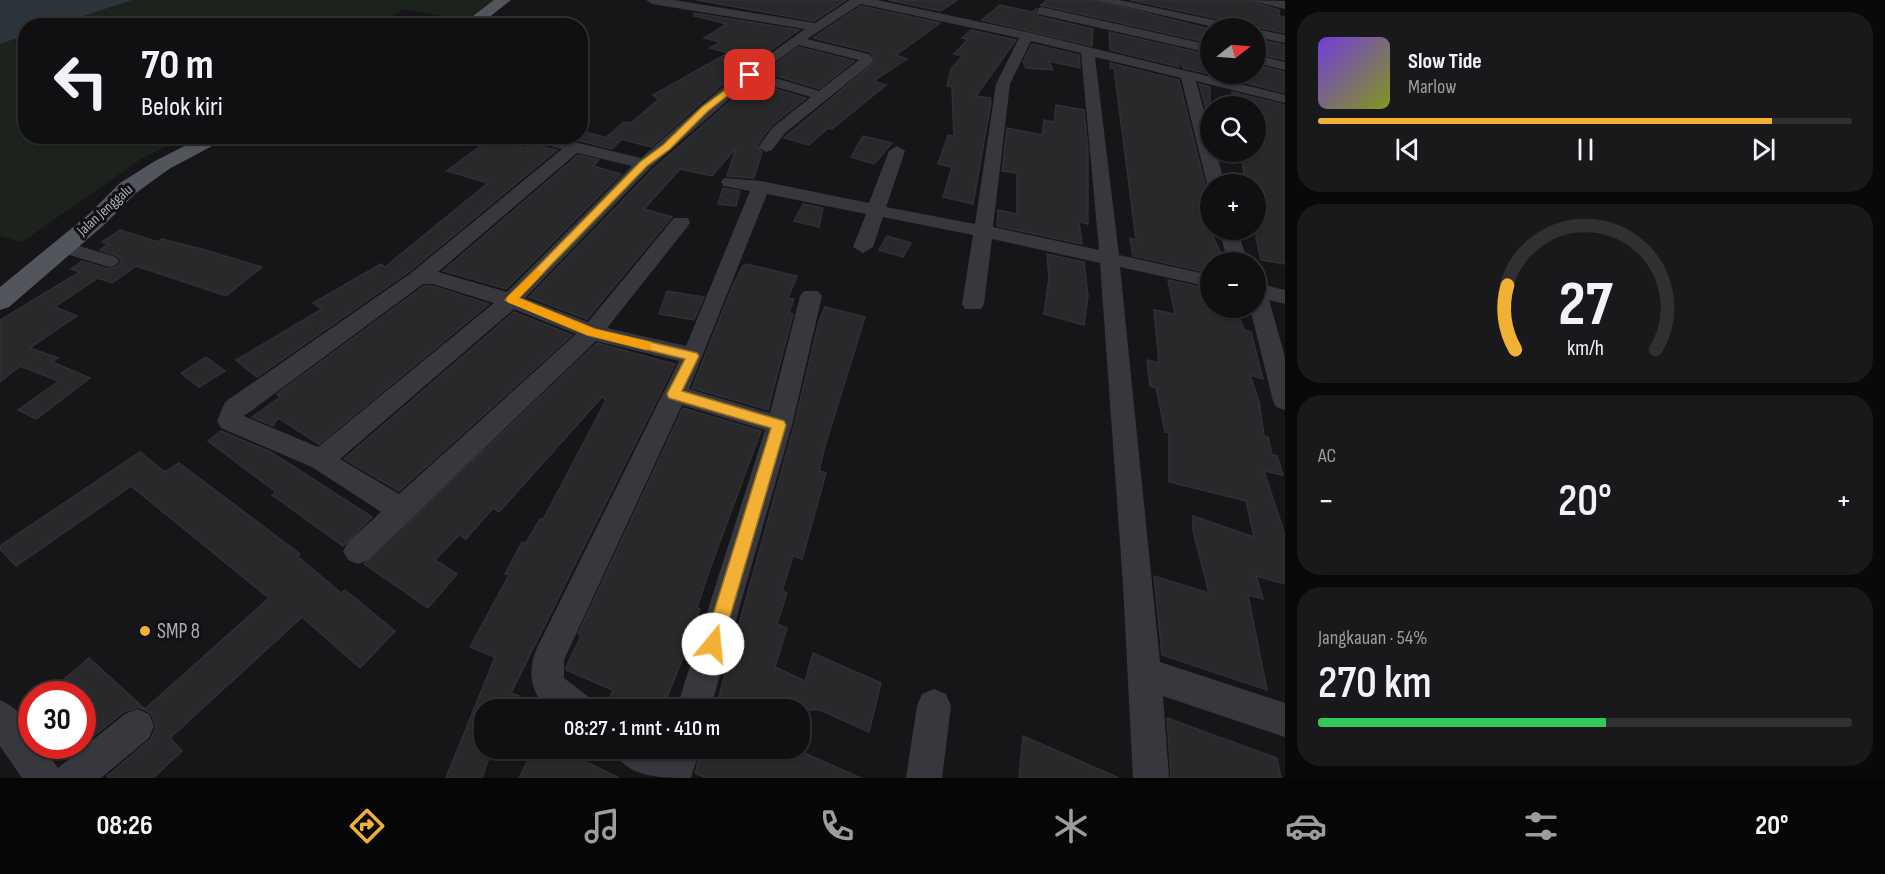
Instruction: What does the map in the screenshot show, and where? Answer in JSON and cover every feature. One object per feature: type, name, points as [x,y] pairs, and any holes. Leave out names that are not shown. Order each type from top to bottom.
[{"type":"main road","points":[[478,18],[504,0]]},
{"type":"main road","points":[[499,18],[519,0]]},
{"type":"main road","name":"Jalan Jenggalu","points":[[0,282],[123,178],[187,144]]},
{"type":"main road","name":"Jalan Jenggalu","points":[[0,301],[128,188],[181,155],[204,144]]},
{"type":"street","points":[[652,0],[817,27]]},
{"type":"street","points":[[321,460],[511,300],[705,109],[817,27],[860,0],[1027,36],[1285,99]]},
{"type":"street","points":[[1102,0],[1141,4],[1200,19]]},
{"type":"street","points":[[1255,0],[1285,5]]},
{"type":"street","points":[[1042,11],[1200,47]]},
{"type":"street","points":[[1266,35],[1285,39]]},
{"type":"street","points":[[973,304],[1004,84],[1027,36]]},
{"type":"street","points":[[766,147],[779,130],[867,58],[799,41]]},
{"type":"street","points":[[1088,52],[1090,97],[1110,260],[1145,674],[1151,778]]},
{"type":"street","points":[[1266,61],[1285,66]]},
{"type":"street","points":[[750,75],[822,96]]},
{"type":"street","points":[[1187,75],[1213,174]]},
{"type":"street","points":[[558,144],[573,148],[655,156]]},
{"type":"street","points":[[401,510],[321,460],[231,421],[231,413],[418,278],[573,148]]},
{"type":"street","points":[[863,247],[897,151]]},
{"type":"street","points":[[730,182],[761,186],[983,231],[1200,279]]},
{"type":"street","points":[[564,699],[551,689],[545,678],[548,659],[693,356],[761,186]]},
{"type":"street","points":[[358,551],[592,332],[681,222]]},
{"type":"street","points":[[63,247],[109,261]]},
{"type":"street","points":[[418,278],[436,278],[456,286],[511,300],[592,332],[693,356]]},
{"type":"street","points":[[1266,292],[1285,297]]},
{"type":"street","points":[[696,699],[779,425],[811,296]]},
{"type":"street","points":[[1263,318],[1285,401]]},
{"type":"street","points":[[674,394],[779,425]]},
{"type":"street","points":[[1145,674],[1285,720]]},
{"type":"street","points":[[924,778],[934,706]]},
{"type":"street","points":[[0,717],[44,778]]},
{"type":"street","points":[[72,778],[137,726]]},
{"type":"street","points":[[653,769],[667,759]]},
{"type":"shaded area","points":[[0,0],[499,0],[473,18],[453,18],[404,9],[389,18],[18,18],[18,144],[171,144],[144,157],[22,242],[0,236]]},
{"type":"shaded area","points":[[0,0],[132,0],[77,18],[18,18],[18,38],[0,44]]},
{"type":"building","points":[[696,0],[846,0],[814,21]]},
{"type":"building","points":[[888,0],[957,0],[941,11]]},
{"type":"building","points":[[1047,0],[1094,0],[1200,26],[1200,41],[1041,5]]},
{"type":"building","points":[[1130,0],[1247,0],[1279,10],[1279,16],[1285,17],[1285,33],[1266,29],[1266,18],[1214,18]]},
{"type":"building","points":[[1000,5],[1033,12],[1036,9],[1038,16],[1093,29],[1092,46],[982,20]]},
{"type":"building","points":[[861,6],[940,23],[896,55],[907,59],[874,81],[886,85],[832,129],[828,128],[809,145],[784,138],[876,61],[870,52],[813,38]]},
{"type":"building","points":[[694,13],[799,30],[717,89],[651,147],[608,136],[624,122],[631,123],[659,99],[653,95],[728,53],[710,48],[720,42],[704,38],[727,24],[694,16]]},
{"type":"building","points":[[971,30],[1016,40],[976,96],[990,98],[991,102],[973,204],[943,197],[952,167],[938,164],[948,135],[954,136],[952,87],[947,86],[951,69],[962,56],[954,54],[968,39],[962,38]]},
{"type":"building","points":[[1109,32],[1200,53],[1200,72],[1183,68],[1177,57],[1179,67],[1110,50]]},
{"type":"building","points":[[1266,41],[1285,45],[1285,60],[1266,55]]},
{"type":"building","points":[[1032,44],[1079,55],[1080,68],[1049,61],[1053,70],[1026,68],[1023,62]]},
{"type":"building","points":[[799,47],[854,61],[819,89],[764,72]]},
{"type":"building","points":[[1110,63],[1179,80],[1202,174],[1200,174],[1200,240],[1215,240],[1220,252],[1200,252],[1200,271],[1133,256],[1130,238],[1136,240],[1114,68],[1110,68]]},
{"type":"building","points":[[1266,67],[1285,72],[1285,93],[1250,84],[1266,84]]},
{"type":"building","points":[[752,82],[806,98],[772,125],[756,146],[762,152],[754,178],[727,176],[736,148],[712,176],[680,169],[644,209],[672,217],[587,319],[529,297],[652,170]]},
{"type":"building","points":[[1199,84],[1210,87],[1210,96],[1202,96]]},
{"type":"building","points":[[1232,92],[1248,96],[1233,96]]},
{"type":"building","points":[[1266,100],[1285,105],[1285,264],[1266,261],[1266,252],[1259,252],[1256,240],[1266,240],[1266,174],[1244,174],[1242,162],[1266,162]]},
{"type":"building","points":[[1056,105],[1084,110],[1088,150],[1088,224],[1079,222],[1082,244],[997,226],[998,210],[1017,214],[1017,173],[1002,171],[1007,128],[1042,135],[1044,120],[1054,122]]},
{"type":"building","points":[[588,133],[620,141],[612,149],[588,143]]},
{"type":"building","points":[[863,136],[892,143],[874,164],[851,157]]},
{"type":"building","points":[[483,144],[511,144],[525,148],[531,144],[557,150],[410,271],[257,377],[236,360],[322,309],[313,303],[381,264],[385,267],[488,183],[447,171]]},
{"type":"building","points":[[578,155],[599,160],[593,166],[621,174],[506,289],[443,271]]},
{"type":"building","points":[[723,188],[740,191],[736,206],[718,204]]},
{"type":"building","points":[[803,204],[823,208],[819,227],[794,221]]},
{"type":"building","points":[[120,230],[158,242],[162,239],[198,248],[262,267],[226,296],[136,266],[112,283],[98,278],[55,307],[77,316],[30,348],[58,358],[52,362],[90,378],[36,419],[18,410],[59,381],[20,366],[0,382],[0,320],[80,272],[71,269],[82,261],[108,269],[118,266],[121,261],[118,256],[100,250],[108,244],[102,242]]},
{"type":"building","points":[[887,236],[911,243],[903,257],[879,250]]},
{"type":"building","points":[[1047,254],[1084,262],[1088,296],[1084,325],[1044,314],[1049,278]]},
{"type":"building","points":[[746,264],[797,276],[788,298],[794,299],[789,313],[793,314],[768,410],[692,388],[733,285]]},
{"type":"building","points":[[1168,280],[1200,287],[1200,318],[1240,318],[1244,330],[1251,332],[1263,379],[1250,375],[1259,401],[1264,436],[1268,437],[1272,455],[1277,456],[1283,475],[1264,471],[1285,535],[1285,584],[1256,576],[1263,599],[1248,595],[1267,690],[1162,655],[1154,576],[1209,593],[1193,531],[1193,516],[1254,537],[1246,501],[1169,482],[1169,433],[1165,432],[1156,388],[1150,386],[1147,360],[1159,363],[1154,310],[1175,314]]},
{"type":"building","points":[[424,286],[433,286],[489,304],[319,444],[278,418],[273,426],[252,417],[280,397],[277,394]]},
{"type":"building","points":[[667,291],[704,297],[694,320],[659,314]]},
{"type":"building","points":[[825,307],[865,317],[825,446],[819,471],[826,473],[802,559],[793,556],[782,591],[787,593],[777,624],[787,628],[775,667],[805,681],[813,653],[881,683],[869,732],[820,710],[810,710],[810,699],[718,699],[794,426],[819,321]]},
{"type":"building","points":[[514,312],[572,335],[399,491],[344,459]]},
{"type":"building","points":[[597,343],[675,364],[511,693],[519,696],[518,699],[478,699],[495,657],[470,647],[509,575],[505,574],[522,542],[526,543],[540,519],[543,520],[606,400],[602,397],[499,512],[493,508],[466,539],[459,535],[435,560],[457,574],[428,608],[364,564]]},
{"type":"building","points":[[206,357],[225,371],[199,387],[181,373]]},
{"type":"building","points":[[683,408],[761,431],[708,574],[688,645],[666,699],[609,699],[613,690],[566,670],[581,636],[578,634]]},
{"type":"building","points":[[221,431],[271,452],[372,517],[343,546],[272,495],[276,492],[208,441]]},
{"type":"building","points":[[140,452],[165,472],[179,463],[300,554],[297,556],[341,593],[345,590],[395,631],[360,668],[302,617],[170,738],[182,751],[153,778],[109,778],[107,776],[151,739],[156,727],[151,713],[138,707],[124,712],[96,734],[96,681],[62,681],[89,658],[145,709],[269,598],[131,486],[16,566],[0,549],[0,546]]},
{"type":"building","points":[[474,709],[474,759],[489,759],[482,778],[446,778]]},
{"type":"building","points":[[1167,718],[1277,758],[1281,778],[1171,778]]},
{"type":"building","points":[[1023,736],[1119,778],[1019,778]]},
{"type":"building","points":[[810,756],[861,778],[706,778],[695,773],[699,759],[810,759]]},
{"type":"building","points":[[528,759],[580,759],[619,778],[519,778]]},
{"type":"slow traffic","points":[[537,273],[511,300],[592,332],[646,345]]},
{"type":"place","name":"SMP 8","points":[[145,631]]},
{"type":"route","points":[[713,644],[779,425],[674,394],[693,356],[592,332],[511,300],[644,164],[666,147],[705,109],[750,75]]}]
